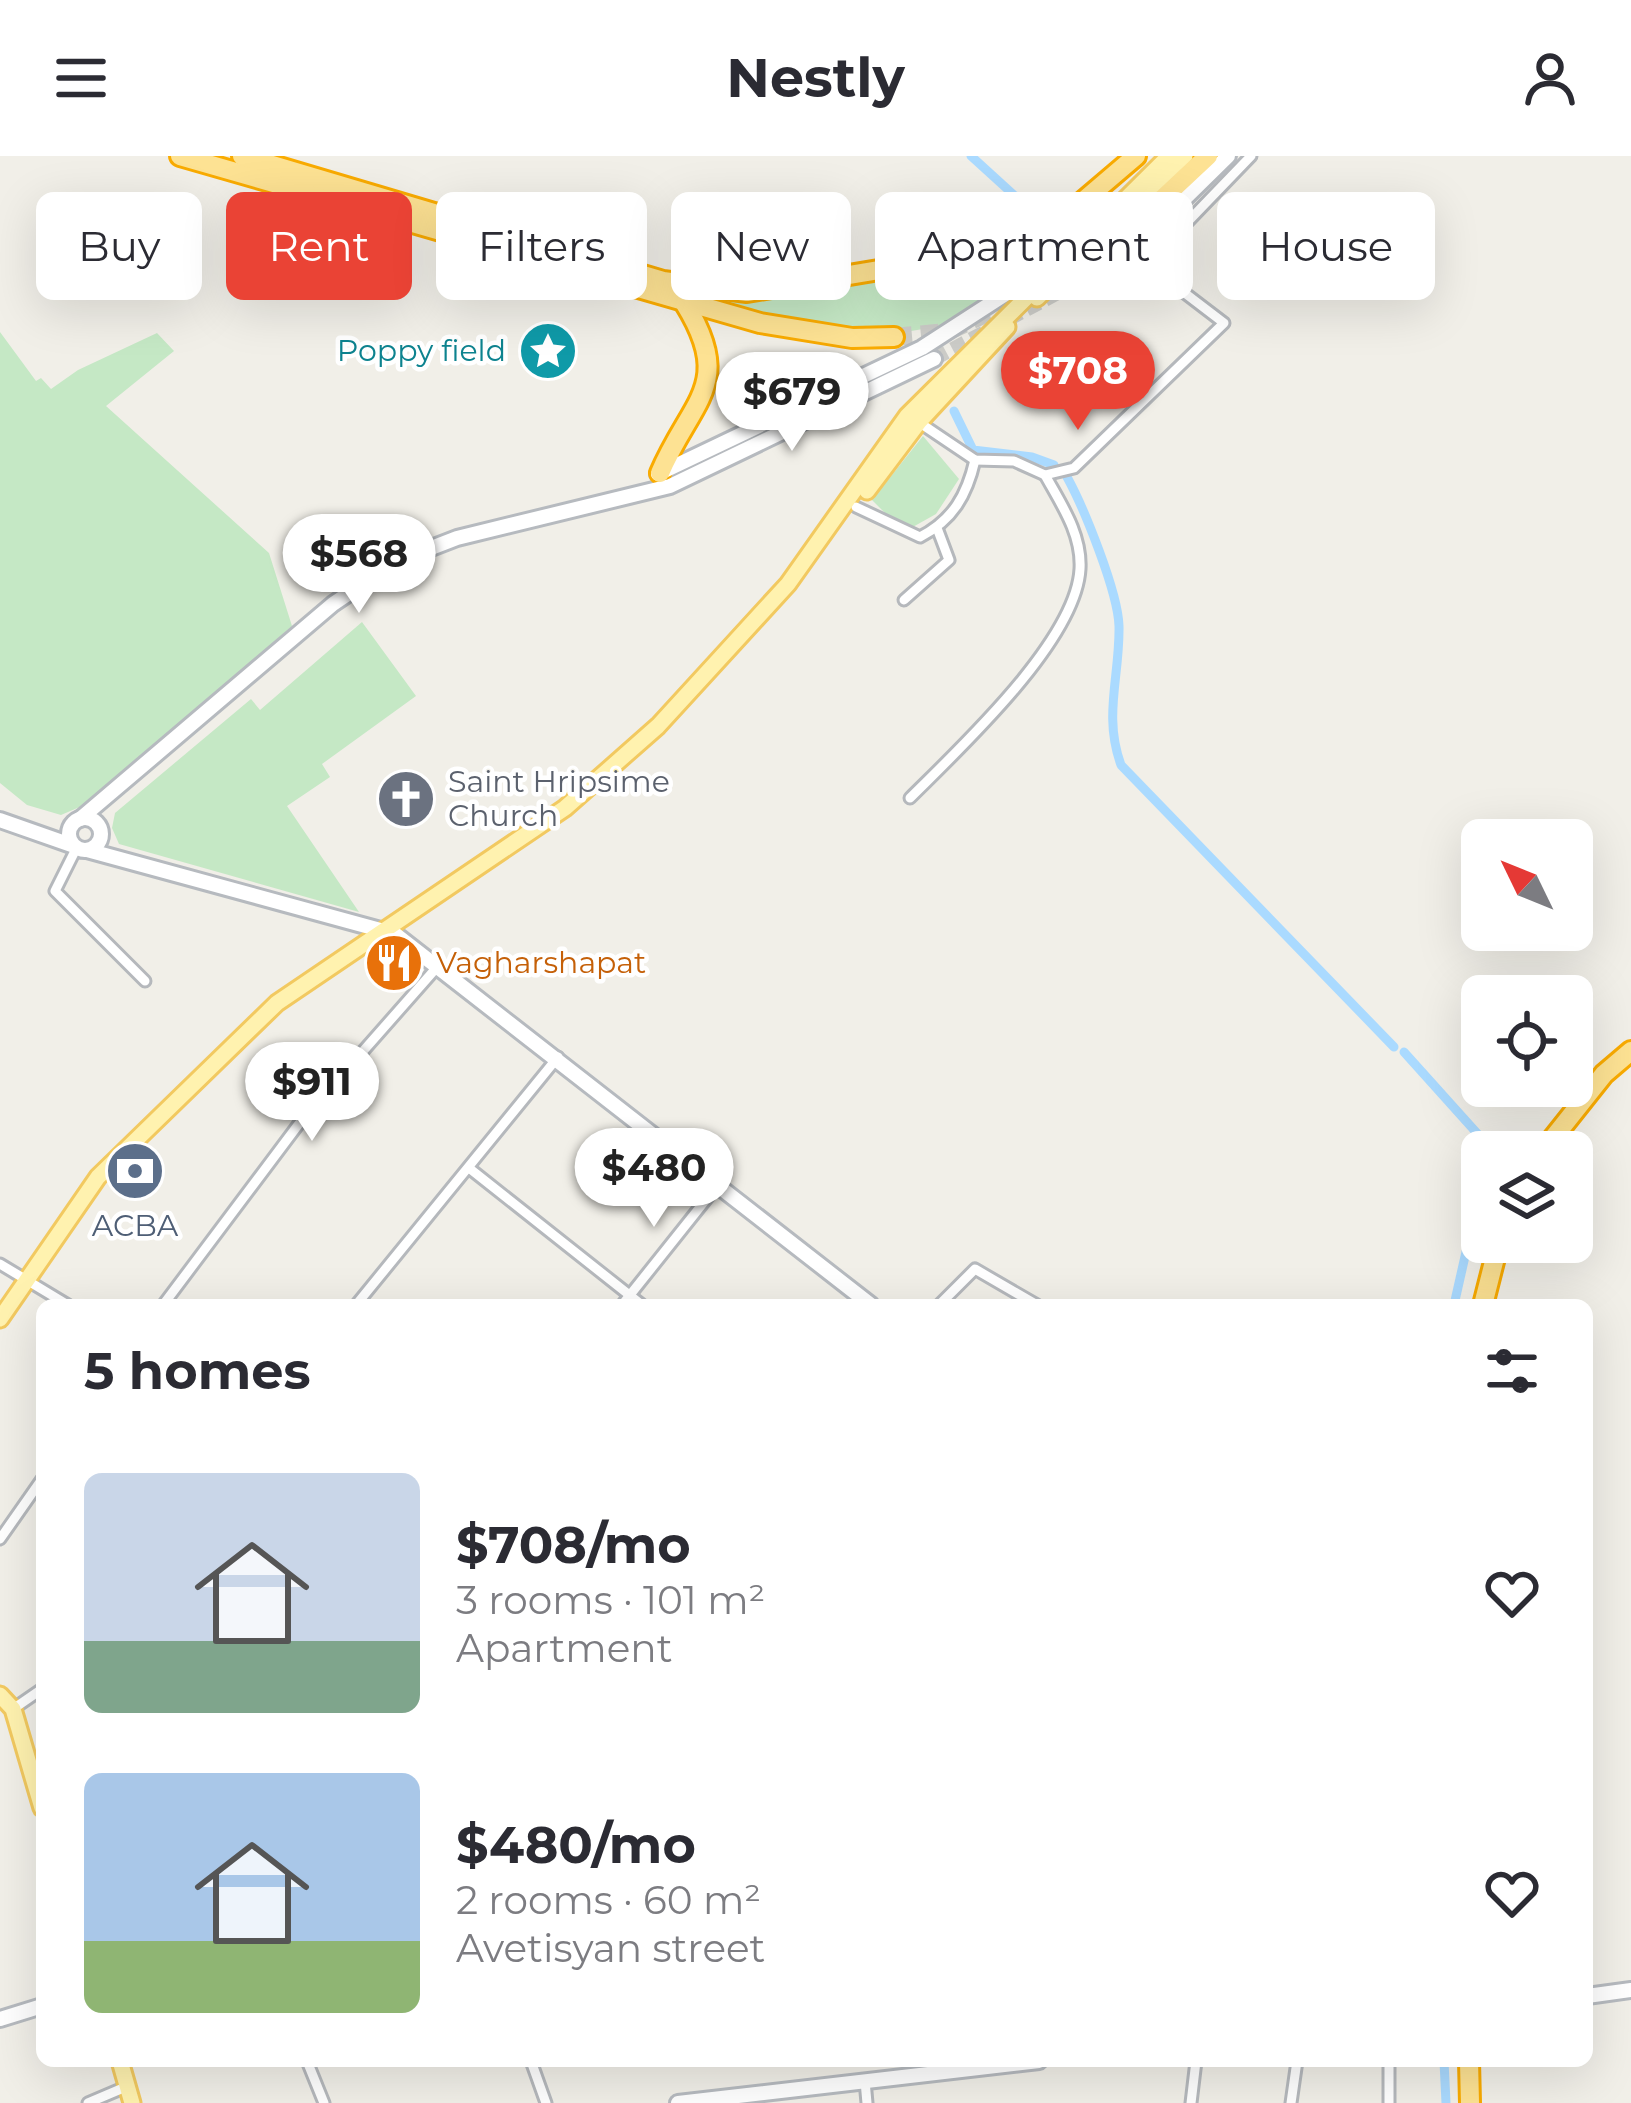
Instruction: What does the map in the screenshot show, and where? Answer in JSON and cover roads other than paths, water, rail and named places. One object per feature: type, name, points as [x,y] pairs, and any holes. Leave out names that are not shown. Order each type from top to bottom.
[{"type":"highway","points":[[180,156],[685,304],[802,332],[894,337]]},
{"type":"highway","points":[[242,156],[663,281],[747,292],[987,252],[1075,208],[1136,156]]},
{"type":"highway","points":[[1170,192],[1208,156]]},
{"type":"highway","points":[[660,473],[706,392],[712,364],[685,304]]},
{"type":"highway","points":[[1559,1131],[1604,1074],[1631,1051]]},
{"type":"highway","points":[[1484,1299],[1493,1263]]},
{"type":"highway","points":[[1468,2067],[1470,2103]]},
{"type":"main road","points":[[1132,192],[1169,156]]},
{"type":"main road","points":[[0,1319],[98,1177],[277,1003],[565,808],[759,630],[856,507],[913,419],[1185,156]]},
{"type":"main road","points":[[675,708],[788,584],[913,419],[1024,300]]},
{"type":"main road","points":[[0,1695],[13,1709],[36,1788]]},
{"type":"street","points":[[1191,192],[1228,156]]},
{"type":"street","points":[[913,419],[975,460],[1014,461],[1045,475],[1074,468],[1224,323],[1150,261],[1251,156]]},
{"type":"street","points":[[634,491],[660,473],[922,348],[996,300]]},
{"type":"street","points":[[82,849],[69,834],[78,820],[333,604],[395,562],[458,538],[634,491],[670,486],[934,359]]},
{"type":"street","points":[[856,507],[920,537],[937,528],[968,494],[975,460]]},
{"type":"street","points":[[910,799],[1010,698],[1040,656],[1080,574],[1078,544],[1045,475]]},
{"type":"street","points":[[904,600],[950,560],[937,528]]},
{"type":"street","points":[[112,790],[99,830],[55,891],[145,981]]},
{"type":"street","points":[[44,833],[78,820],[99,830],[126,858]]},
{"type":"street","points":[[0,821],[82,849],[383,929],[558,1057],[864,1299]]},
{"type":"street","points":[[168,1299],[298,1125],[438,966]]},
{"type":"street","points":[[361,1299],[558,1057]]},
{"type":"street","points":[[469,1168],[625,1299]]},
{"type":"street","points":[[627,1299],[720,1182]]},
{"type":"street","points":[[0,1264],[58,1299]]},
{"type":"street","points":[[945,1299],[974,1268],[1026,1299]]},
{"type":"street","points":[[0,1539],[36,1488]]},
{"type":"street","points":[[13,1709],[36,1700]]},
{"type":"street","points":[[1593,1995],[1631,1990]]},
{"type":"street","points":[[0,2019],[36,2008]]},
{"type":"street","points":[[309,2067],[324,2103]]},
{"type":"street","points":[[533,2067],[547,2103]]},
{"type":"street","points":[[678,2103],[987,2067]]},
{"type":"street","points":[[1191,2103],[1195,2067]]},
{"type":"street","points":[[1291,2103],[1296,2067]]},
{"type":"street","points":[[1389,2067],[1389,2103]]},
{"type":"street","points":[[865,2081],[867,2103]]},
{"type":"street","points":[[88,2103],[130,2095]]},
{"type":"waterway","points":[[971,156],[1011,192]]},
{"type":"waterway","points":[[954,411],[973,450],[1032,457],[1054,465]]},
{"type":"waterway","points":[[1067,477],[1099,550],[1117,611],[1113,730],[1121,765],[1394,1047]]},
{"type":"waterway","points":[[1404,1052],[1475,1131]]},
{"type":"waterway","points":[[1455,1299],[1463,1263]]},
{"type":"waterway","points":[[1444,2067],[1446,2103]]},
{"type":"tunnel","points":[[894,337],[947,332],[1015,300]]},
{"type":"tunnel","points":[[934,359],[1045,300]]},
{"type":"place","name":"Poppy field","points":[[548,351]]},
{"type":"place","name":"Saint Hripsime Church","points":[[406,799]]},
{"type":"place","name":"Vagharshapat","points":[[394,963]]},
{"type":"place","name":"ACBA","points":[[135,1171]]}]
